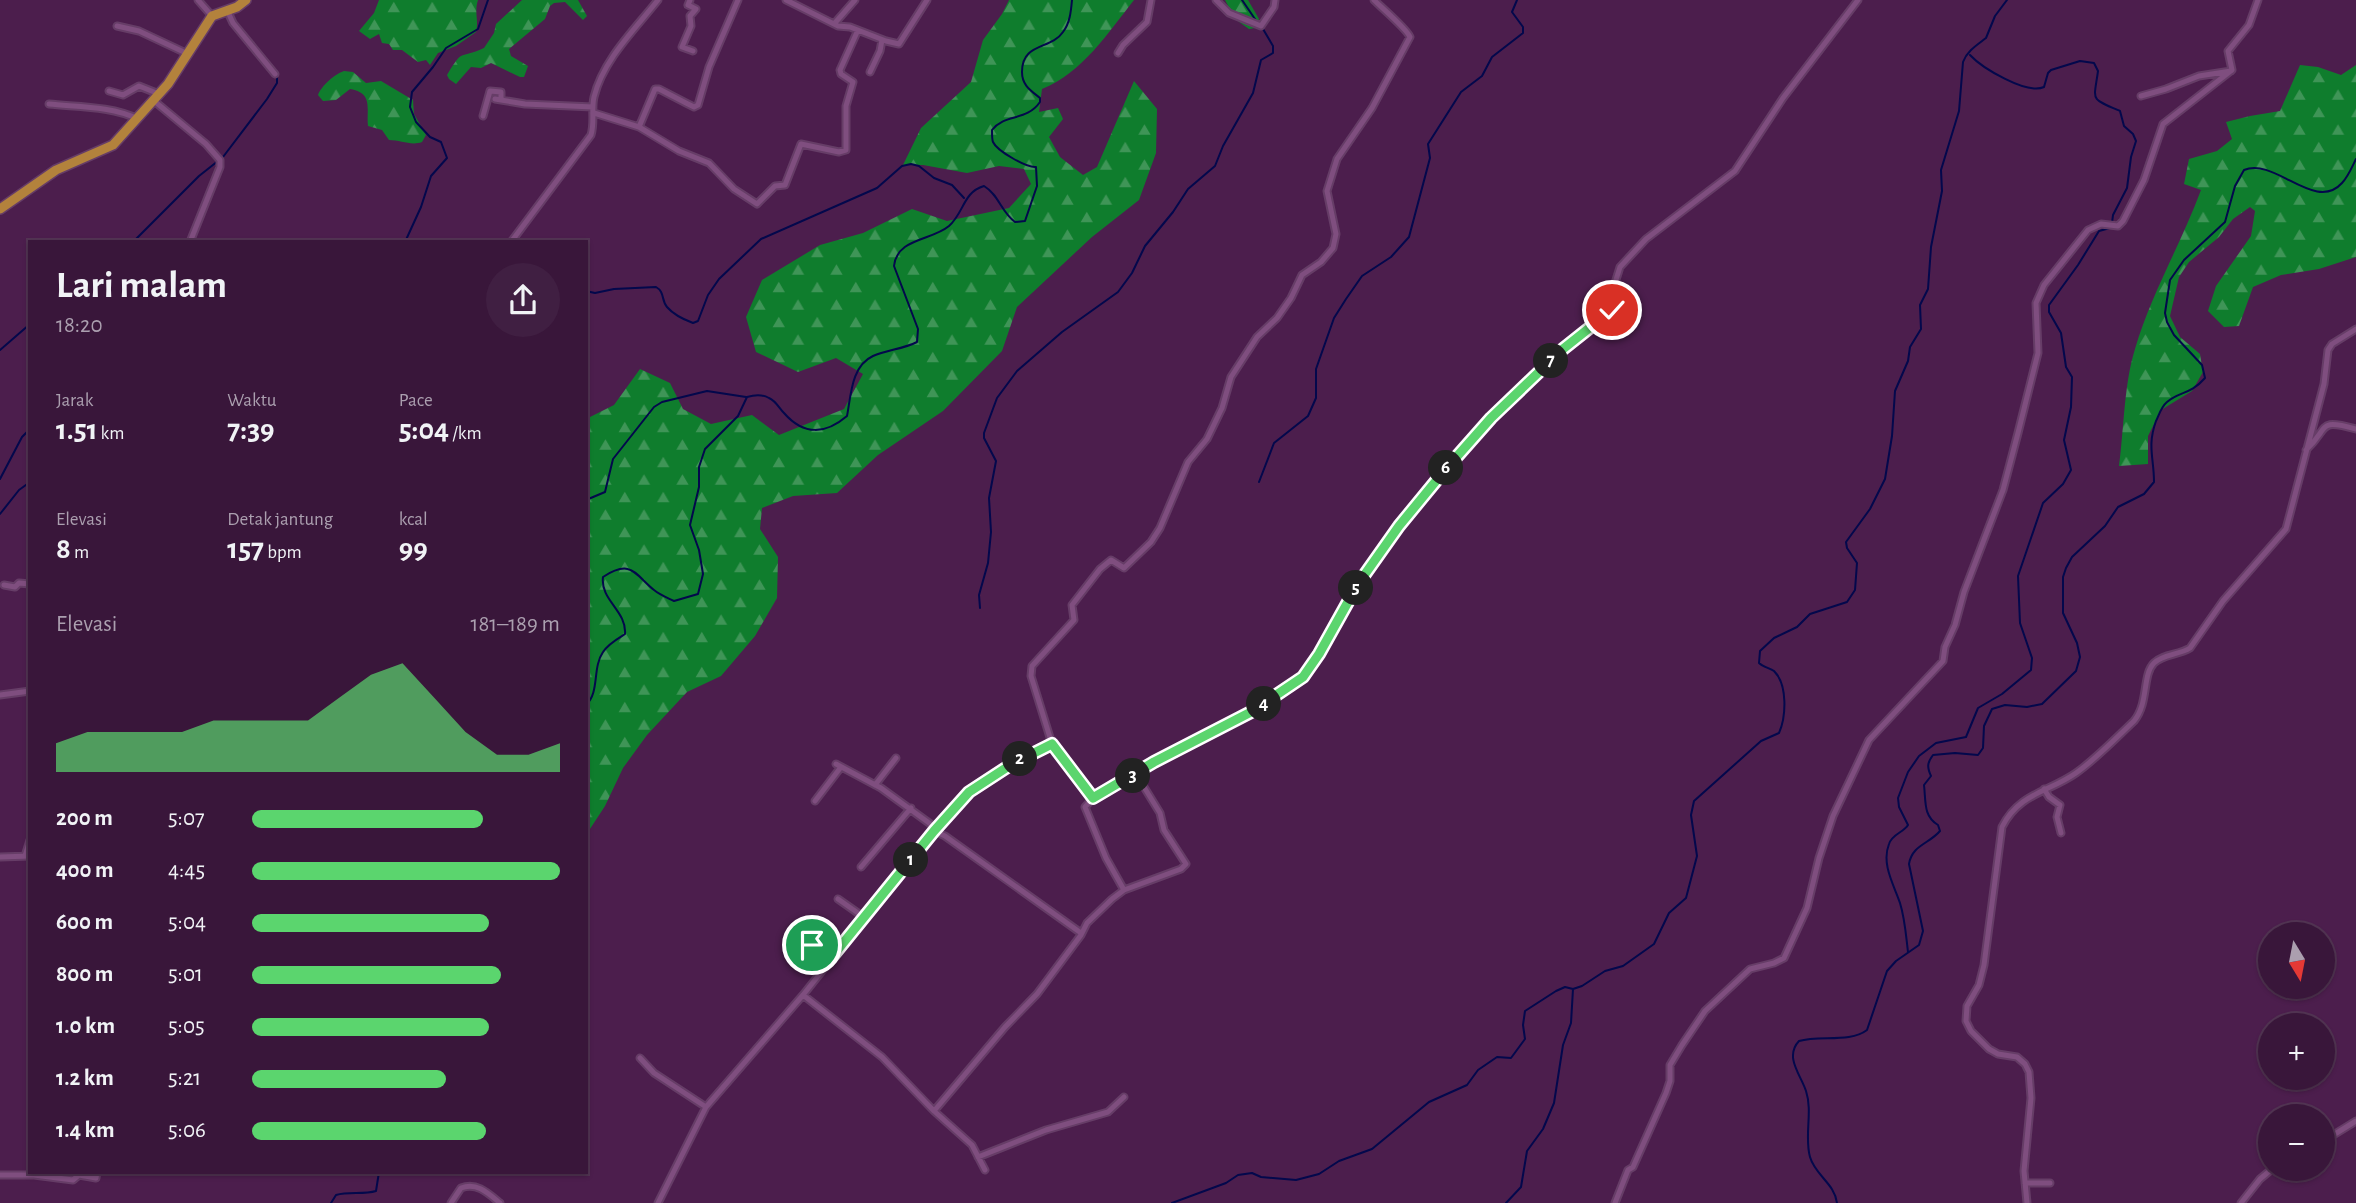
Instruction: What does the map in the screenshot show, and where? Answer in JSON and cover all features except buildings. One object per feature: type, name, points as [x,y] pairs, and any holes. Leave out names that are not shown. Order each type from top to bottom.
[{"type":"main road","points":[[0,209],[56,170],[110,148],[168,85],[212,16],[246,0]]},
{"type":"street","points":[[512,240],[590,135],[594,124],[594,96],[605,69],[658,0]]},
{"type":"street","points":[[690,0],[688,5],[696,9],[690,16],[691,26],[682,47],[693,51]]},
{"type":"street","points":[[639,127],[655,89],[691,106],[698,106],[709,67],[738,0]]},
{"type":"street","points":[[786,0],[834,24],[896,44],[902,42],[927,0]]},
{"type":"street","points":[[834,24],[855,0]]},
{"type":"street","points":[[1118,53],[1123,44],[1147,22],[1151,0]]},
{"type":"street","points":[[1216,0],[1229,13],[1261,26],[1274,7],[1275,0]]},
{"type":"street","points":[[1093,798],[1052,744],[1031,676],[1032,666],[1074,620],[1072,605],[1100,569],[1111,561],[1124,568],[1151,542],[1160,528],[1188,462],[1207,439],[1215,423],[1231,377],[1257,337],[1277,318],[1291,298],[1302,275],[1321,262],[1335,243],[1336,234],[1326,191],[1337,159],[1372,108],[1410,37],[1374,0]]},
{"type":"street","points":[[1124,890],[1106,858],[1085,807],[1093,798],[1154,762],[1251,712],[1303,677],[1358,584],[1399,526],[1491,418],[1554,357],[1620,302],[1615,283],[1620,267],[1646,239],[1735,171],[1783,98],[1858,0]]},
{"type":"street","points":[[2232,70],[2228,51],[2249,25],[2258,0]]},
{"type":"street","points":[[200,1],[212,16]]},
{"type":"street","points":[[231,6],[233,23],[275,74]]},
{"type":"street","points":[[117,26],[139,31],[188,54]]},
{"type":"street","points":[[483,117],[490,91],[501,92],[498,100],[594,110],[639,127],[679,151],[713,165],[714,170],[734,189],[757,204],[775,186],[785,185],[801,144],[839,152],[846,150],[846,106],[853,83],[841,74],[840,70],[858,30]]},
{"type":"street","points":[[870,72],[882,40]]},
{"type":"street","points":[[2141,96],[2199,76],[2232,70]]},
{"type":"street","points":[[1615,1203],[1628,1170],[1633,1167],[1652,1127],[1670,1081],[1670,1065],[1682,1045],[1705,1011],[1750,969],[1784,958],[1807,908],[1833,816],[1869,740],[1943,661],[1945,647],[1955,625],[1964,592],[2003,490],[2038,353],[2036,303],[2044,285],[2088,230],[2101,224],[2118,226],[2123,221],[2144,180],[2163,124],[2232,70]]},
{"type":"street","points":[[109,91],[123,95],[139,86],[156,97],[220,160],[220,167],[191,240]]},
{"type":"street","points":[[49,104],[126,114],[138,119]]},
{"type":"street","points":[[2027,1203],[2024,1171],[2031,1098],[2028,1068],[2017,1056],[1998,1054],[1989,1049],[1971,1031],[1965,1014],[1979,985],[1984,965],[2002,827],[2018,806],[2075,774],[2134,721],[2144,704],[2151,665],[2157,660],[2190,648],[2223,601],[2286,529],[2324,384],[2328,350],[2332,344],[2356,329]]},
{"type":"street","points":[[2306,450],[2326,426],[2334,423],[2356,429]]},
{"type":"street","points":[[4,585],[15,587],[19,583],[28,584]]},
{"type":"street","points":[[0,695],[28,691]]},
{"type":"street","points":[[657,1203],[706,1107],[803,995],[935,829],[969,792],[988,778],[1052,744]]},
{"type":"street","points":[[875,785],[896,758]]},
{"type":"street","points":[[815,801],[839,765],[911,808],[935,829],[1081,933]]},
{"type":"street","points":[[934,1111],[1005,1027],[1037,994],[1092,918],[1124,890],[1181,869],[1186,864],[1164,830],[1160,813],[1136,774]]},
{"type":"street","points":[[2044,789],[2049,797],[2060,805],[2057,817],[2061,833]]},
{"type":"street","points":[[861,867],[911,808]]},
{"type":"street","points":[[0,857],[28,856]]},
{"type":"street","points":[[838,899],[865,918]]},
{"type":"street","points":[[820,934],[812,946],[831,958]]},
{"type":"street","points":[[803,995],[882,1057],[934,1111],[972,1145],[985,1170]]},
{"type":"street","points":[[640,1058],[654,1073],[706,1107]]},
{"type":"street","points":[[978,1157],[1046,1130],[1108,1112],[1124,1097]]},
{"type":"street","points":[[2335,1134],[2356,1121]]},
{"type":"street","points":[[0,1175],[34,1175],[73,1180],[79,1175],[95,1178],[96,1174]]},
{"type":"street","points":[[2242,1203],[2258,1181]]},
{"type":"street","points":[[2025,1183],[2050,1183]]},
{"type":"street","points":[[451,1203],[461,1188],[470,1186],[480,1188],[500,1203]]},
{"type":"green space","points":[[379,0],[478,0],[476,32],[456,46],[438,53],[430,65],[426,60],[418,62],[402,50],[393,50],[389,44],[382,43],[379,34],[370,39],[359,31],[374,13]]},
{"type":"green space","points":[[522,0],[578,0],[587,16],[583,20],[565,2],[550,6],[545,19],[509,49],[511,56],[528,66],[524,77],[491,63],[481,68],[471,67],[456,84],[449,79],[447,75],[459,57],[484,48],[494,33],[496,24]]},
{"type":"green space","points":[[1009,0],[1134,0],[1082,63],[1042,89],[1039,112],[1058,108],[1063,119],[1049,137],[1060,157],[1083,175],[1097,167],[1134,81],[1157,109],[1156,153],[1139,200],[1092,237],[1017,307],[1002,351],[943,411],[878,455],[837,493],[793,496],[762,508],[760,529],[778,557],[777,598],[755,636],[721,676],[687,692],[647,735],[623,768],[605,806],[588,832],[588,418],[614,405],[640,369],[670,383],[683,409],[711,424],[752,415],[779,435],[844,409],[863,374],[836,358],[798,372],[756,352],[746,317],[762,280],[820,245],[863,233],[912,209],[947,221],[1009,208],[1031,184],[1024,169],[999,166],[967,173],[923,165],[903,165],[921,128],[971,82],[983,40]]},
{"type":"green space","points":[[1225,0],[1248,0],[1259,19],[1255,28],[1249,29],[1235,19]]},
{"type":"green space","points":[[2300,65],[2318,67],[2341,75],[2356,65],[2356,257],[2319,269],[2281,275],[2253,287],[2239,326],[2224,327],[2208,311],[2216,286],[2251,236],[2255,211],[2250,207],[2233,219],[2219,237],[2189,262],[2179,277],[2170,316],[2180,337],[2200,354],[2203,372],[2192,391],[2161,410],[2148,436],[2148,464],[2119,466],[2126,391],[2135,349],[2149,309],[2201,190],[2184,184],[2189,159],[2217,151],[2232,139],[2226,122],[2280,111]]},
{"type":"green space","points":[[344,71],[353,72],[366,83],[381,81],[413,100],[414,114],[426,135],[422,142],[389,140],[382,130],[368,126],[366,98],[358,91],[350,89],[336,100],[323,101],[318,95],[322,88]]},
{"type":"waterway","points":[[406,240],[431,176],[447,158],[441,142],[430,137],[416,122],[410,107],[412,92],[446,48],[478,29],[488,0]]},
{"type":"waterway","points":[[588,702],[603,652],[625,634],[622,619],[605,592],[603,577],[613,571],[627,569],[637,574],[656,592],[674,601],[698,594],[703,574],[699,550],[690,525],[699,487],[699,467],[705,449],[738,416],[747,397],[758,395],[769,398],[799,426],[807,429],[823,429],[839,422],[847,416],[853,382],[860,367],[873,356],[917,342],[918,329],[894,266],[901,250],[949,226],[972,193],[984,186],[1015,222],[1025,221],[1037,186],[1036,167],[1019,162],[1000,150],[993,142],[992,130],[1003,121],[1028,112],[1040,102],[1040,98],[1023,80],[1023,62],[1032,51],[1052,42],[1063,32],[1069,21],[1072,0]]},
{"type":"waterway","points":[[1242,0],[1257,22]]},
{"type":"waterway","points":[[1259,482],[1274,443],[1308,416],[1316,398],[1316,369],[1334,318],[1362,276],[1391,257],[1409,237],[1430,158],[1428,144],[1461,92],[1482,76],[1492,57],[1523,33],[1523,27],[1512,12],[1517,0]]},
{"type":"waterway","points":[[1172,1203],[1226,1183],[1238,1175],[1252,1173],[1261,1177],[1296,1180],[1319,1174],[1339,1161],[1372,1149],[1429,1102],[1467,1085],[1478,1070],[1497,1057],[1511,1058],[1525,1039],[1525,1011],[1556,991],[1565,987],[1573,989],[1582,986],[1605,971],[1623,966],[1654,944],[1669,913],[1686,898],[1697,856],[1691,815],[1694,801],[1761,741],[1779,733],[1784,710],[1782,684],[1774,671],[1759,663],[1760,651],[1774,638],[1797,627],[1810,614],[1847,602],[1855,590],[1857,563],[1846,542],[1870,509],[1885,479],[1892,436],[1895,391],[1908,361],[1910,347],[1921,329],[1920,305],[1928,289],[1931,247],[1942,191],[1941,170],[1959,111],[1963,62],[1970,51],[1986,38],[1995,16],[2007,0]]},
{"type":"waterway","points":[[980,608],[979,595],[988,563],[991,532],[989,498],[996,461],[984,433],[997,398],[1017,371],[1062,332],[1118,292],[1132,273],[1145,246],[1188,189],[1215,166],[1223,146],[1253,93],[1261,60],[1273,53],[1273,46],[1263,29]]},
{"type":"waterway","points":[[1970,55],[2005,79],[2036,88],[2044,87],[2051,70],[2080,61],[2094,63],[2098,71],[2095,88],[2098,101],[2120,111],[2124,126],[2136,141],[2127,188],[2113,215],[2112,223]]},
{"type":"waterway","points":[[135,240],[199,176],[223,157],[267,99],[277,83],[277,76]]},
{"type":"waterway","points":[[1837,1203],[1833,1190],[1810,1157],[1808,1099],[1793,1060],[1793,1053],[1799,1041],[1844,1038],[1867,1030],[1887,971],[1919,945],[1923,931],[1909,864],[1917,849],[1940,831],[1926,808],[1924,785],[1931,776],[1928,768],[1930,760],[1933,755],[1978,755],[1983,748],[1984,726],[1992,709],[2005,705],[2027,707],[2042,704],[2076,671],[2080,657],[2077,643],[2063,613],[2063,577],[2066,568],[2072,557],[2105,526],[2118,507],[2144,494],[2154,482],[2152,438],[2160,411],[2167,402],[2195,387],[2205,378],[2202,365],[2174,335],[2167,322],[2165,313],[2170,280],[2184,260],[2225,222],[2235,186],[2244,170],[2256,168],[2269,171],[2307,189],[2331,191],[2342,183],[2356,159]]},
{"type":"waterway","points":[[588,291],[656,287],[661,291],[670,310],[693,323],[698,321],[708,295],[719,279],[761,239],[877,188],[902,166],[919,166],[934,178],[952,185],[964,198]]},
{"type":"waterway","points":[[1908,952],[1902,909],[1886,859],[1890,841],[1908,825],[1899,807],[1898,798],[1908,772],[1919,756],[1936,743],[1966,737],[1978,708],[2002,694],[2031,670],[2032,658],[2020,623],[2018,576],[2043,503],[2063,484],[2071,470],[2064,440],[2071,407],[2072,377],[2066,367],[2061,333],[2049,312],[2049,305],[2099,231],[2110,228]]},
{"type":"waterway","points":[[0,350],[28,326]]},
{"type":"waterway","points":[[588,499],[605,492],[613,459],[654,407],[662,402],[707,391],[746,397]]},
{"type":"waterway","points":[[0,479],[22,437],[28,431]]},
{"type":"waterway","points":[[0,514],[19,490],[28,483]]},
{"type":"waterway","points":[[1506,1203],[1521,1187],[1527,1151],[1543,1129],[1554,1103],[1563,1045],[1571,1023],[1573,989]]},
{"type":"waterway","points":[[331,1203],[336,1195],[376,1191],[379,1174]]},
{"type":"route","points":[[812,945],[831,958],[969,792],[1032,753],[1052,744],[1093,798],[1154,762],[1251,712],[1303,677],[1358,584],[1399,526],[1445,470],[1491,418],[1563,349],[1612,310]]}]
